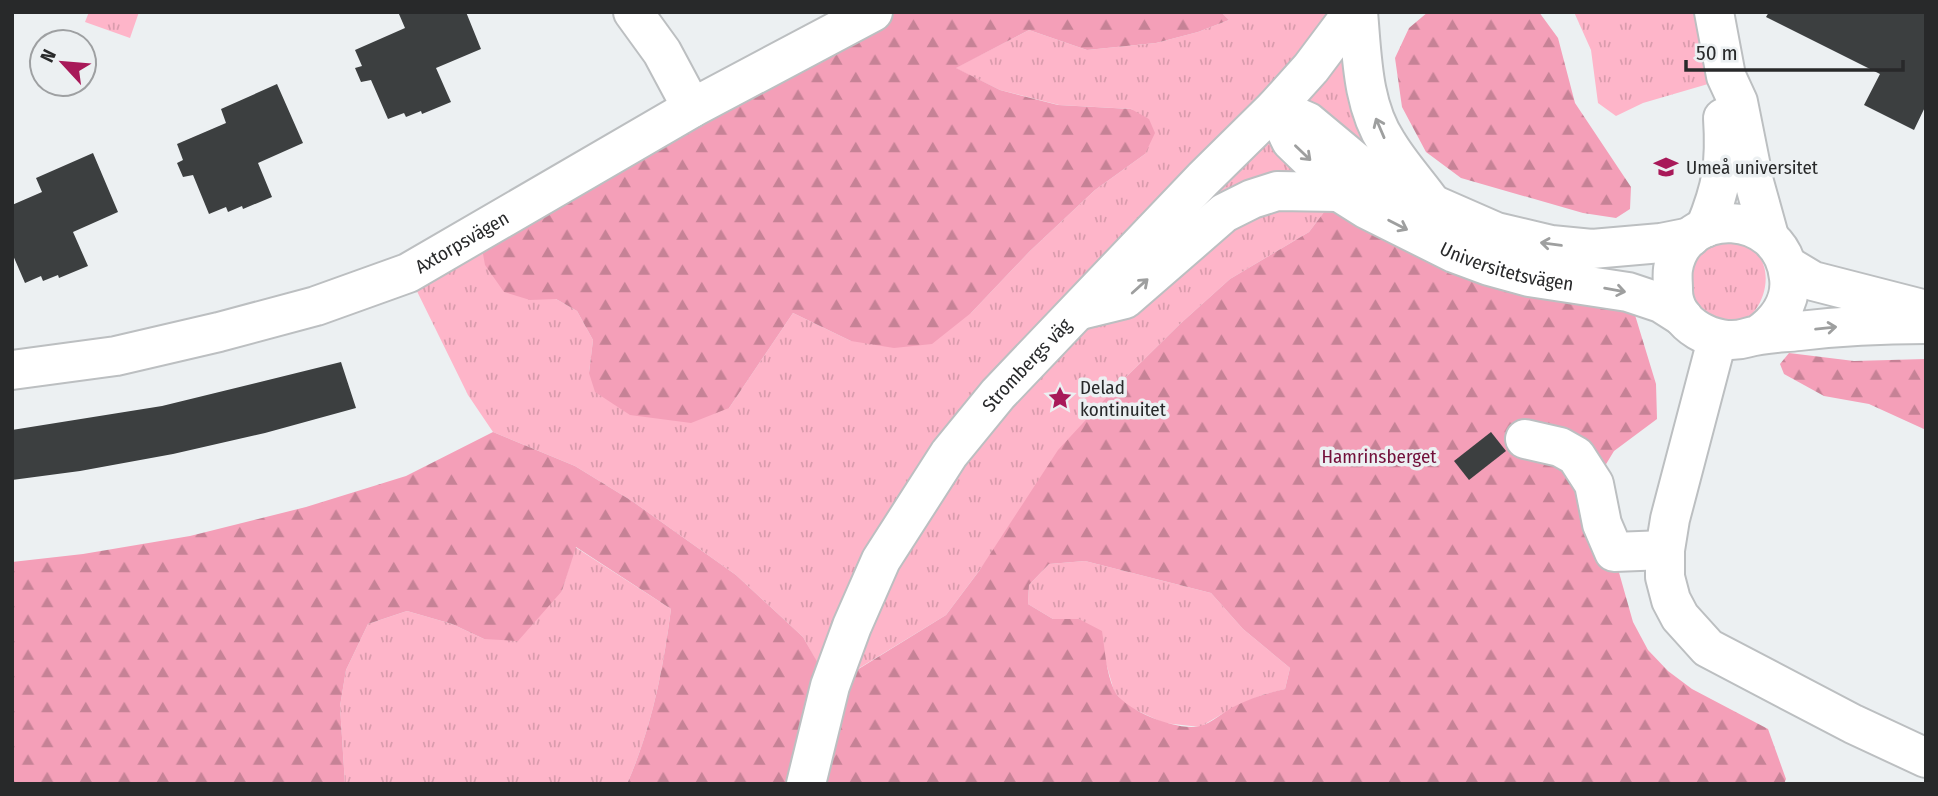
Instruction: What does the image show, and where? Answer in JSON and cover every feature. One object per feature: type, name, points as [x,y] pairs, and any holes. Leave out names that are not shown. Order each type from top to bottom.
[{"type":"street","points":[[633,12],[662,52],[692,108]]},
{"type":"street","name":"Axtorpsvägen","points":[[12,370],[116,356],[219,332],[316,306],[408,273],[692,108],[873,12]]},
{"type":"street","name":"Strombergs väg","points":[[806,784],[830,686],[881,559],[949,454],[998,394],[1275,108],[1311,68],[1353,12]]},
{"type":"street","name":"Universitetsvägen","points":[[1358,12],[1364,83],[1377,122],[1386,142],[1432,204]]},
{"type":"street","points":[[1714,12],[1726,76],[1738,102],[1754,182],[1790,287],[1785,306],[1769,328],[1758,335]]},
{"type":"street","points":[[1698,233],[1723,176],[1725,162],[1721,106],[1726,76]]},
{"type":"street","name":"Universitetsvägen","points":[[1275,108],[1291,141],[1339,192],[1428,241],[1478,262],[1529,277],[1628,292],[1661,303],[1683,317]]},
{"type":"street","name":"Universitetsvägen","points":[[1275,108],[1308,122],[1398,194],[1432,204],[1496,232],[1551,245],[1592,249],[1661,243],[1698,233]]},
{"type":"street","points":[[1078,310],[1125,299],[1224,213],[1252,199],[1277,191],[1339,192]]},
{"type":"street","points":[[1926,310],[1813,281],[1751,226],[1737,222],[1717,224],[1698,233],[1679,251],[1673,268],[1673,295],[1683,317],[1704,335],[1717,340],[1737,341],[1758,335],[1879,323],[1926,324]]},
{"type":"street","points":[[1717,340],[1670,519],[1665,550],[1665,577],[1671,600],[1680,617],[1708,648],[1853,724],[1926,758]]},
{"type":"street","points":[[1525,439],[1560,447],[1577,456],[1594,484],[1602,524],[1614,552],[1665,550]]},
{"type":"green space","points":[[89,12],[139,12],[130,38],[85,22]]},
{"type":"green space","points":[[873,12],[1221,12],[1229,20],[1198,32],[1156,43],[1087,50],[1029,30],[956,68],[1000,90],[1058,105],[1131,109],[1149,119],[1155,133],[1145,154],[1095,190],[1030,251],[971,313],[932,344],[894,348],[851,341],[793,313],[729,408],[691,423],[630,415],[595,392],[589,373],[593,340],[577,311],[556,299],[530,300],[504,292],[485,265],[479,232]]},
{"type":"green space","points":[[1221,12],[1358,12],[1386,142],[1339,192],[1309,232],[1230,279],[1119,384],[946,615],[830,686],[803,637],[736,575],[632,501],[575,466],[493,432],[468,395],[408,273],[479,232],[530,299],[556,299],[577,311],[593,340],[589,373],[729,408],[793,313],[851,341],[971,313],[1030,251],[1095,190],[1145,154],[1132,109],[1059,105],[1000,90],[955,68],[1029,30],[1087,50],[1156,43],[1198,32],[1229,20]]},
{"type":"green space","points":[[1428,12],[1539,12],[1558,38],[1575,103],[1631,187],[1630,209],[1616,218],[1583,213],[1461,178],[1426,152],[1402,107],[1395,58],[1409,28]]},
{"type":"green space","points":[[1574,12],[1700,12],[1708,55],[1708,84],[1643,103],[1616,116],[1598,103],[1591,50]]},
{"type":"green space","name":"Hamrinsberget","points":[[1339,192],[1628,292],[1656,384],[1657,419],[1614,451],[1594,484],[1633,622],[1648,650],[1668,671],[1692,689],[1768,729],[1786,779],[1784,784],[627,784],[655,698],[671,609],[576,547],[562,591],[518,641],[484,639],[452,624],[407,611],[368,624],[346,670],[340,706],[345,784],[12,784],[12,562],[83,554],[190,536],[306,507],[406,476],[493,432],[575,466],[632,501],[736,575],[803,637],[831,686],[946,615],[979,571],[1058,450],[1119,384],[1230,279],[1309,232]],"holes":[[[1085,561],[1211,593],[1243,629],[1290,668],[1285,689],[1246,701],[1209,722],[1191,727],[1152,718],[1119,698],[1109,676],[1102,631],[1079,619],[1053,619],[1028,604],[1029,585],[1049,564]]]},
{"type":"green space","points":[[1720,240],[1747,246],[1758,255],[1764,268],[1766,282],[1763,296],[1747,318],[1736,324],[1723,323],[1689,304],[1688,263],[1698,252]]},
{"type":"green space","points":[[1789,353],[1854,361],[1926,359],[1926,430],[1869,404],[1824,396],[1784,374],[1780,364]]},
{"type":"green space","points":[[575,547],[671,609],[655,698],[627,784],[345,784],[340,706],[346,670],[368,624],[407,611],[452,624],[484,639],[562,591]]},
{"type":"green space","points":[[1085,561],[1211,593],[1243,629],[1290,668],[1285,689],[1234,707],[1200,727],[1164,723],[1125,705],[1114,691],[1106,663],[1079,619],[1053,619],[1028,604],[1029,585],[1049,564]]},
{"type":"building","points":[[466,12],[481,49],[436,68],[451,102],[422,114],[421,111],[406,117],[404,113],[388,119],[371,80],[361,82],[355,68],[362,66],[355,50],[405,28],[399,14]]},
{"type":"building","points":[[1769,12],[1926,12],[1926,105],[1914,130],[1864,105],[1880,74],[1766,17]]},
{"type":"building","points":[[277,84],[303,143],[258,163],[272,197],[243,209],[242,206],[228,212],[226,207],[209,214],[193,175],[183,177],[177,163],[183,160],[177,144],[226,123],[221,109]]},
{"type":"building","points":[[93,153],[118,212],[73,232],[88,266],[59,278],[58,275],[43,281],[41,276],[25,283],[12,253],[12,205],[42,192],[36,178]]},
{"type":"building","points":[[341,362],[356,408],[173,454],[12,480],[12,430],[162,406]]},
{"type":"building","points":[[1491,432],[1506,451],[1469,480],[1454,461]]},
{"type":"place","name":"Umeå universitet","points":[[1666,167]]},
{"type":"place","name":"Delad kontinuitet","points":[[1060,398]]}]
